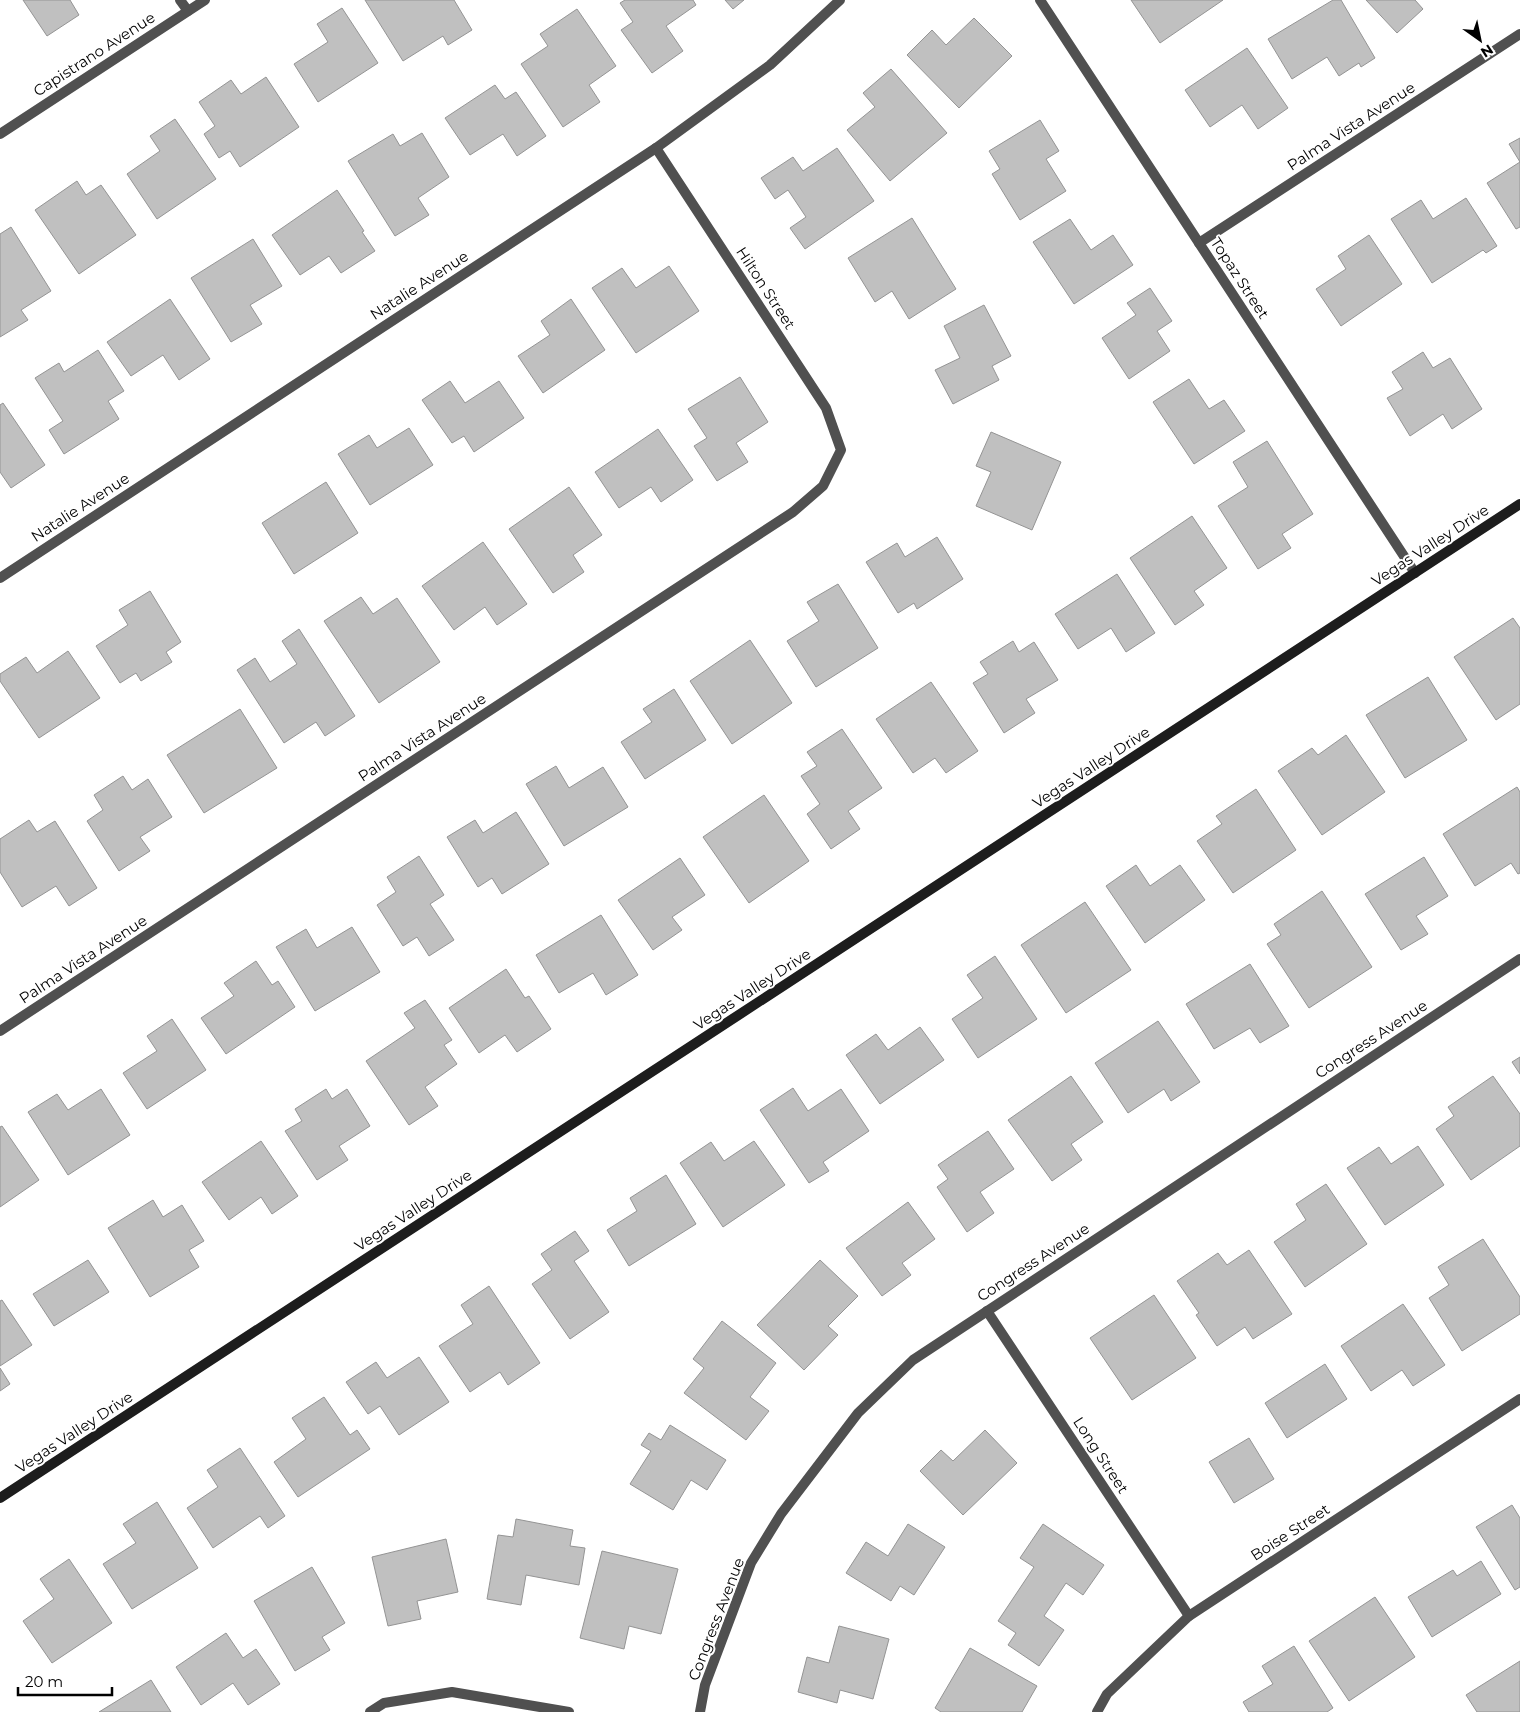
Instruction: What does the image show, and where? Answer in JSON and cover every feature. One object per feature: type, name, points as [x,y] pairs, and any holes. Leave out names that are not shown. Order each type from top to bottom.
[{"type":"street","points":[[180,0],[188,11]]},
{"type":"street","name":"Capistrano Avenue","points":[[0,134],[205,0]]},
{"type":"street","name":"Natalie Avenue","points":[[0,578],[656,148],[770,65],[840,0]]},
{"type":"street","name":"Topaz Street","points":[[1040,0],[1415,573]]},
{"type":"street","name":"Palma Vista Avenue","points":[[1199,243],[1520,34]]},
{"type":"street","name":"Hilton Street","points":[[656,148],[826,408],[841,450]]},
{"type":"street","name":"Palma Vista Avenue","points":[[0,1031],[794,512],[823,486],[841,450]]},
{"type":"street","name":"Vegas Valley Drive","points":[[0,1498],[1520,504]]},
{"type":"street","name":"Congress Avenue","points":[[700,1712],[705,1685],[751,1563],[781,1514],[858,1413],[913,1360],[1520,959]]},
{"type":"street","name":"Long Street","points":[[987,1310],[1189,1616]]},
{"type":"street","name":"Boise Street","points":[[1097,1712],[1107,1694],[1189,1616],[1520,1399]]},
{"type":"street","points":[[370,1712],[384,1703],[452,1692],[570,1712]]},
{"type":"building","points":[[23,0],[70,0],[79,15],[47,36]]},
{"type":"building","points":[[365,0],[454,0],[472,30],[448,45],[443,36],[403,61]]},
{"type":"building","points":[[625,0],[693,0],[696,5],[666,26],[683,51],[652,73],[621,30],[633,22],[620,3]]},
{"type":"building","points":[[725,0],[744,0],[733,9]]},
{"type":"building","points":[[1131,0],[1223,0],[1160,43]]},
{"type":"building","points":[[1333,0],[1341,0],[1375,58],[1361,67],[1359,63],[1339,76],[1327,57],[1292,79],[1268,39]]},
{"type":"building","points":[[1366,0],[1415,0],[1423,9],[1397,33]]},
{"type":"building","points":[[342,8],[378,63],[318,102],[294,64],[328,42],[317,24]]},
{"type":"building","points":[[577,9],[616,66],[589,85],[600,102],[563,127],[521,64],[548,46],[540,34]]},
{"type":"building","points":[[974,18],[1012,56],[959,108],[907,55],[932,30],[946,45]]},
{"type":"building","points":[[1247,48],[1288,108],[1258,129],[1242,105],[1210,127],[1185,90]]},
{"type":"building","points":[[891,69],[947,133],[890,181],[847,130],[875,107],[863,93]]},
{"type":"building","points":[[266,77],[299,127],[240,167],[230,151],[219,158],[204,134],[215,126],[199,102],[231,80],[241,94]]},
{"type":"building","points":[[495,85],[505,99],[516,92],[546,136],[517,156],[503,134],[470,155],[445,118]]},
{"type":"building","points":[[175,119],[216,179],[157,219],[127,174],[160,151],[150,136]]},
{"type":"building","points":[[1040,120],[1059,151],[1046,159],[1066,191],[1020,220],[992,174],[1000,169],[989,151]]},
{"type":"building","points":[[422,133],[449,177],[418,198],[429,215],[395,236],[348,161],[393,134],[400,146]]},
{"type":"building","points":[[1520,138],[1520,162],[1509,144]]},
{"type":"building","points":[[837,148],[874,201],[805,249],[790,228],[806,217],[788,190],[775,199],[761,178],[793,157],[803,171]]},
{"type":"building","points":[[1520,162],[1520,227],[1516,229],[1487,183]]},
{"type":"building","points":[[77,181],[86,195],[101,185],[136,235],[79,274],[35,210]]},
{"type":"building","points":[[337,190],[375,251],[341,273],[329,256],[300,275],[272,235]]},
{"type":"building","points":[[1466,198],[1497,246],[1486,253],[1483,250],[1432,283],[1391,219],[1421,200],[1433,219]]},
{"type":"building","points":[[912,218],[956,289],[909,319],[892,291],[875,302],[848,258]]},
{"type":"building","points":[[1070,219],[1091,250],[1113,235],[1133,265],[1074,304],[1033,242]]},
{"type":"building","points":[[11,227],[51,291],[21,310],[28,320],[0,337],[0,234]]},
{"type":"building","points":[[1369,235],[1402,284],[1341,326],[1316,289],[1346,269],[1338,256]]},
{"type":"building","points":[[253,239],[282,286],[250,305],[262,324],[231,342],[191,278]]},
{"type":"building","points":[[669,266],[699,311],[636,353],[592,288],[622,268],[636,288]]},
{"type":"building","points":[[1150,288],[1172,321],[1157,331],[1170,351],[1129,379],[1102,338],[1136,315],[1127,303]]},
{"type":"building","points":[[170,299],[210,359],[179,380],[163,355],[131,376],[107,342]]},
{"type":"building","points":[[571,299],[605,350],[543,393],[518,356],[550,335],[541,321]]},
{"type":"building","points":[[984,305],[1011,356],[992,366],[999,380],[953,404],[935,370],[960,358],[944,326]]},
{"type":"building","points":[[98,350],[124,391],[108,401],[119,419],[64,454],[49,430],[63,421],[35,378],[59,363],[64,372]]},
{"type":"building","points":[[1423,352],[1433,368],[1450,358],[1482,409],[1452,429],[1443,414],[1410,436],[1387,398],[1403,389],[1392,372]]},
{"type":"building","points":[[740,377],[768,422],[736,443],[748,462],[717,481],[694,446],[707,438],[688,409]]},
{"type":"building","points":[[1189,379],[1209,409],[1224,400],[1245,431],[1194,464],[1153,402]]},
{"type":"building","points":[[450,381],[465,403],[499,381],[524,418],[474,452],[464,436],[452,443],[422,400]]},
{"type":"building","points":[[3,403],[45,465],[11,488],[0,472],[0,405]]},
{"type":"building","points":[[409,428],[433,465],[370,505],[338,454],[369,435],[377,448]]},
{"type":"building","points":[[658,429],[693,480],[661,502],[651,487],[619,508],[595,472]]},
{"type":"building","points":[[991,432],[1061,462],[1032,530],[976,506],[991,472],[976,466]]},
{"type":"building","points":[[1267,441],[1313,514],[1282,534],[1291,548],[1258,569],[1218,506],[1248,487],[1233,462]]},
{"type":"building","points":[[326,482],[358,533],[294,574],[262,523]]},
{"type":"building","points":[[569,487],[602,535],[573,555],[584,572],[553,593],[509,529]]},
{"type":"building","points":[[1192,516],[1227,568],[1194,591],[1204,605],[1175,625],[1130,558]]},
{"type":"building","points":[[937,537],[963,579],[917,609],[914,603],[898,613],[866,562],[897,543],[905,557]]},
{"type":"building","points":[[483,542],[527,604],[497,625],[485,607],[454,630],[422,586]]},
{"type":"building","points":[[1117,574],[1155,633],[1126,652],[1111,628],[1078,649],[1055,614]]},
{"type":"building","points":[[838,584],[878,648],[816,687],[787,641],[819,621],[807,602]]},
{"type":"building","points":[[150,591],[181,642],[166,652],[172,662],[141,681],[136,673],[120,683],[96,646],[128,625],[119,610]]},
{"type":"building","points":[[361,597],[373,614],[397,598],[440,662],[379,703],[324,621]]},
{"type":"building","points":[[1513,618],[1520,628],[1520,704],[1496,720],[1454,657]]},
{"type":"building","points":[[299,629],[355,716],[325,736],[316,722],[284,743],[237,670],[255,658],[270,682],[297,664],[282,641]]},
{"type":"building","points":[[750,640],[792,703],[732,744],[690,681]]},
{"type":"building","points":[[1013,641],[1019,652],[1034,642],[1058,680],[1026,699],[1035,713],[1004,733],[973,683],[988,674],[980,662]]},
{"type":"building","points":[[68,651],[100,698],[39,738],[0,681],[0,674],[26,657],[37,673]]},
{"type":"building","points":[[1428,677],[1467,740],[1405,778],[1366,715]]},
{"type":"building","points":[[931,682],[978,751],[946,773],[935,758],[913,773],[876,719]]},
{"type":"building","points":[[674,689],[706,740],[645,779],[621,742],[652,722],[643,709]]},
{"type":"building","points":[[240,709],[277,768],[204,813],[167,755]]},
{"type":"building","points":[[842,729],[882,788],[848,811],[860,829],[831,849],[807,814],[820,804],[801,776],[817,766],[807,752]]},
{"type":"building","points":[[1346,735],[1385,792],[1322,835],[1278,771],[1312,748],[1318,755]]},
{"type":"building","points":[[556,766],[569,788],[603,767],[628,807],[564,846],[526,784]]},
{"type":"building","points":[[123,776],[132,790],[148,779],[172,817],[140,837],[150,851],[119,871],[87,821],[103,810],[94,795]]},
{"type":"building","points":[[1517,787],[1520,792],[1520,873],[1518,874],[1511,863],[1475,886],[1443,834]]},
{"type":"building","points":[[1256,789],[1296,850],[1233,893],[1197,841],[1222,824],[1216,816]]},
{"type":"building","points":[[764,795],[809,861],[749,903],[703,837]]},
{"type":"building","points":[[516,812],[549,864],[502,894],[492,878],[478,887],[447,837],[475,820],[483,833]]},
{"type":"building","points":[[29,820],[37,832],[55,821],[97,888],[69,906],[56,886],[22,907],[0,872],[0,839]]},
{"type":"building","points":[[419,856],[444,895],[430,904],[454,940],[429,956],[417,937],[403,946],[377,905],[396,892],[387,877]]},
{"type":"building","points":[[1424,857],[1448,896],[1416,916],[1428,934],[1401,950],[1365,894]]},
{"type":"building","points":[[680,858],[705,895],[672,917],[682,930],[653,950],[618,900]]},
{"type":"building","points":[[1136,865],[1150,886],[1180,865],[1205,900],[1145,943],[1106,886]]},
{"type":"building","points":[[1322,891],[1372,967],[1309,1008],[1267,944],[1281,935],[1274,924]]},
{"type":"building","points":[[1085,902],[1131,970],[1066,1013],[1021,945]]},
{"type":"building","points":[[601,915],[638,975],[606,995],[593,973],[559,993],[536,955]]},
{"type":"building","points":[[352,927],[380,972],[315,1011],[276,947],[306,929],[317,948]]},
{"type":"building","points":[[995,956],[1037,1019],[978,1058],[952,1019],[983,998],[967,975]]},
{"type":"building","points":[[256,961],[272,985],[278,981],[295,1007],[226,1054],[201,1018],[234,996],[224,983]]},
{"type":"building","points":[[1250,964],[1289,1026],[1260,1043],[1250,1028],[1214,1049],[1186,1004]]},
{"type":"building","points":[[506,969],[525,998],[529,996],[551,1029],[517,1052],[505,1035],[479,1053],[449,1008]]},
{"type":"building","points":[[425,1000],[452,1040],[444,1045],[457,1064],[425,1087],[438,1106],[409,1125],[366,1061],[415,1028],[404,1013]]},
{"type":"building","points":[[172,1019],[206,1070],[147,1109],[123,1073],[157,1051],[147,1036]]},
{"type":"building","points":[[1158,1021],[1200,1082],[1171,1101],[1164,1089],[1128,1113],[1095,1063]]},
{"type":"building","points":[[920,1027],[944,1060],[880,1104],[846,1055],[876,1034],[888,1050]]},
{"type":"building","points":[[1520,1057],[1520,1074],[1512,1062]]},
{"type":"building","points":[[1071,1076],[1103,1122],[1071,1144],[1082,1160],[1052,1181],[1008,1120]]},
{"type":"building","points":[[1493,1076],[1520,1114],[1520,1146],[1471,1180],[1436,1129],[1454,1116],[1448,1107]]},
{"type":"building","points":[[793,1088],[808,1111],[841,1089],[869,1131],[823,1162],[829,1171],[809,1183],[760,1110]]},
{"type":"building","points":[[101,1089],[130,1135],[68,1175],[28,1112],[57,1094],[68,1110]]},
{"type":"building","points":[[326,1089],[332,1099],[347,1089],[370,1126],[339,1146],[348,1160],[317,1180],[285,1131],[302,1121],[295,1109]]},
{"type":"building","points":[[2,1126],[39,1180],[0,1207],[0,1127]]},
{"type":"building","points":[[988,1131],[1014,1169],[980,1192],[994,1213],[967,1232],[937,1187],[948,1179],[938,1165]]},
{"type":"building","points":[[261,1141],[298,1196],[272,1214],[261,1197],[229,1220],[202,1182]]},
{"type":"building","points":[[754,1141],[785,1185],[723,1227],[680,1163],[711,1142],[724,1161]]},
{"type":"building","points":[[1418,1146],[1444,1185],[1385,1225],[1347,1168],[1379,1147],[1391,1164]]},
{"type":"building","points":[[666,1175],[696,1224],[629,1266],[607,1230],[637,1211],[630,1198]]},
{"type":"building","points":[[1326,1184],[1367,1244],[1305,1287],[1274,1242],[1306,1220],[1296,1204]]},
{"type":"building","points":[[153,1200],[163,1217],[182,1205],[204,1241],[189,1250],[199,1267],[150,1297],[108,1228]]},
{"type":"building","points":[[908,1202],[935,1239],[902,1263],[911,1275],[882,1296],[846,1248]]},
{"type":"building","points":[[575,1231],[589,1251],[574,1261],[609,1312],[570,1339],[532,1284],[552,1270],[541,1254]]},
{"type":"building","points":[[1483,1239],[1520,1297],[1520,1314],[1462,1351],[1429,1298],[1449,1285],[1438,1267]]},
{"type":"building","points":[[1249,1250],[1292,1314],[1253,1339],[1245,1327],[1217,1346],[1196,1315],[1199,1313],[1177,1281],[1218,1253],[1227,1265]]},
{"type":"building","points":[[88,1260],[109,1292],[54,1326],[33,1294]]},
{"type":"building","points":[[820,1260],[858,1296],[828,1326],[838,1335],[804,1370],[757,1325]]},
{"type":"building","points":[[489,1286],[540,1363],[508,1385],[500,1372],[470,1392],[439,1346],[473,1324],[461,1305]]},
{"type":"building","points":[[1154,1295],[1196,1358],[1132,1400],[1090,1338]]},
{"type":"building","points":[[2,1300],[32,1345],[0,1366],[0,1301]]},
{"type":"building","points":[[1403,1304],[1445,1365],[1413,1386],[1402,1370],[1371,1391],[1341,1346]]},
{"type":"building","points":[[722,1321],[776,1363],[750,1397],[769,1411],[746,1440],[684,1393],[704,1368],[693,1359]]},
{"type":"building","points":[[419,1357],[449,1402],[399,1435],[380,1406],[368,1414],[346,1382],[376,1362],[387,1378]]},
{"type":"building","points":[[1325,1364],[1347,1399],[1287,1438],[1265,1403]]},
{"type":"building","points":[[0,1368],[10,1384],[0,1391]]},
{"type":"building","points":[[324,1397],[350,1435],[357,1430],[370,1449],[298,1497],[274,1462],[306,1439],[292,1418]]},
{"type":"building","points":[[670,1425],[726,1460],[707,1490],[691,1480],[673,1510],[630,1484],[651,1451],[641,1445],[649,1433],[661,1440]]},
{"type":"building","points":[[985,1430],[1017,1463],[963,1515],[920,1471],[941,1450],[953,1461]]},
{"type":"building","points":[[1249,1438],[1274,1479],[1234,1503],[1209,1462]]},
{"type":"building","points":[[240,1448],[285,1516],[268,1528],[260,1516],[213,1548],[187,1508],[218,1487],[207,1470]]},
{"type":"building","points":[[157,1502],[198,1568],[132,1609],[103,1564],[136,1543],[123,1524]]},
{"type":"building","points":[[1512,1505],[1520,1518],[1520,1587],[1515,1590],[1476,1527]]},
{"type":"building","points":[[516,1519],[573,1530],[570,1546],[585,1548],[579,1585],[526,1575],[521,1605],[487,1599],[498,1535],[513,1537]]},
{"type":"building","points":[[908,1524],[945,1547],[914,1595],[900,1586],[891,1601],[846,1573],[866,1542],[888,1556]]},
{"type":"building","points":[[1043,1524],[1104,1565],[1083,1595],[1066,1583],[1044,1616],[1064,1630],[1039,1666],[1008,1645],[1016,1633],[998,1621],[1034,1567],[1020,1558]]},
{"type":"building","points":[[446,1539],[458,1592],[417,1601],[421,1619],[388,1626],[372,1557]]},
{"type":"building","points":[[602,1551],[678,1569],[661,1634],[629,1626],[624,1649],[580,1638]]},
{"type":"building","points":[[69,1559],[112,1623],[52,1663],[23,1621],[54,1599],[40,1579]]},
{"type":"building","points":[[1481,1561],[1501,1594],[1432,1637],[1408,1597],[1453,1570],[1457,1576]]},
{"type":"building","points":[[312,1567],[345,1623],[322,1637],[330,1650],[295,1671],[254,1601]]},
{"type":"building","points":[[1375,1597],[1415,1657],[1349,1701],[1309,1641]]},
{"type":"building","points":[[839,1626],[889,1639],[873,1699],[840,1690],[837,1703],[798,1692],[807,1657],[829,1663]]},
{"type":"building","points":[[226,1633],[243,1658],[256,1649],[280,1684],[248,1705],[233,1683],[201,1705],[176,1667]]},
{"type":"building","points":[[1294,1646],[1333,1708],[1327,1712],[1249,1712],[1243,1702],[1273,1684],[1262,1666]]},
{"type":"building","points":[[970,1648],[1037,1686],[1022,1712],[941,1712],[935,1708]]},
{"type":"building","points":[[1520,1661],[1520,1712],[1477,1712],[1466,1695]]},
{"type":"building","points":[[151,1680],[171,1712],[99,1712]]}]
